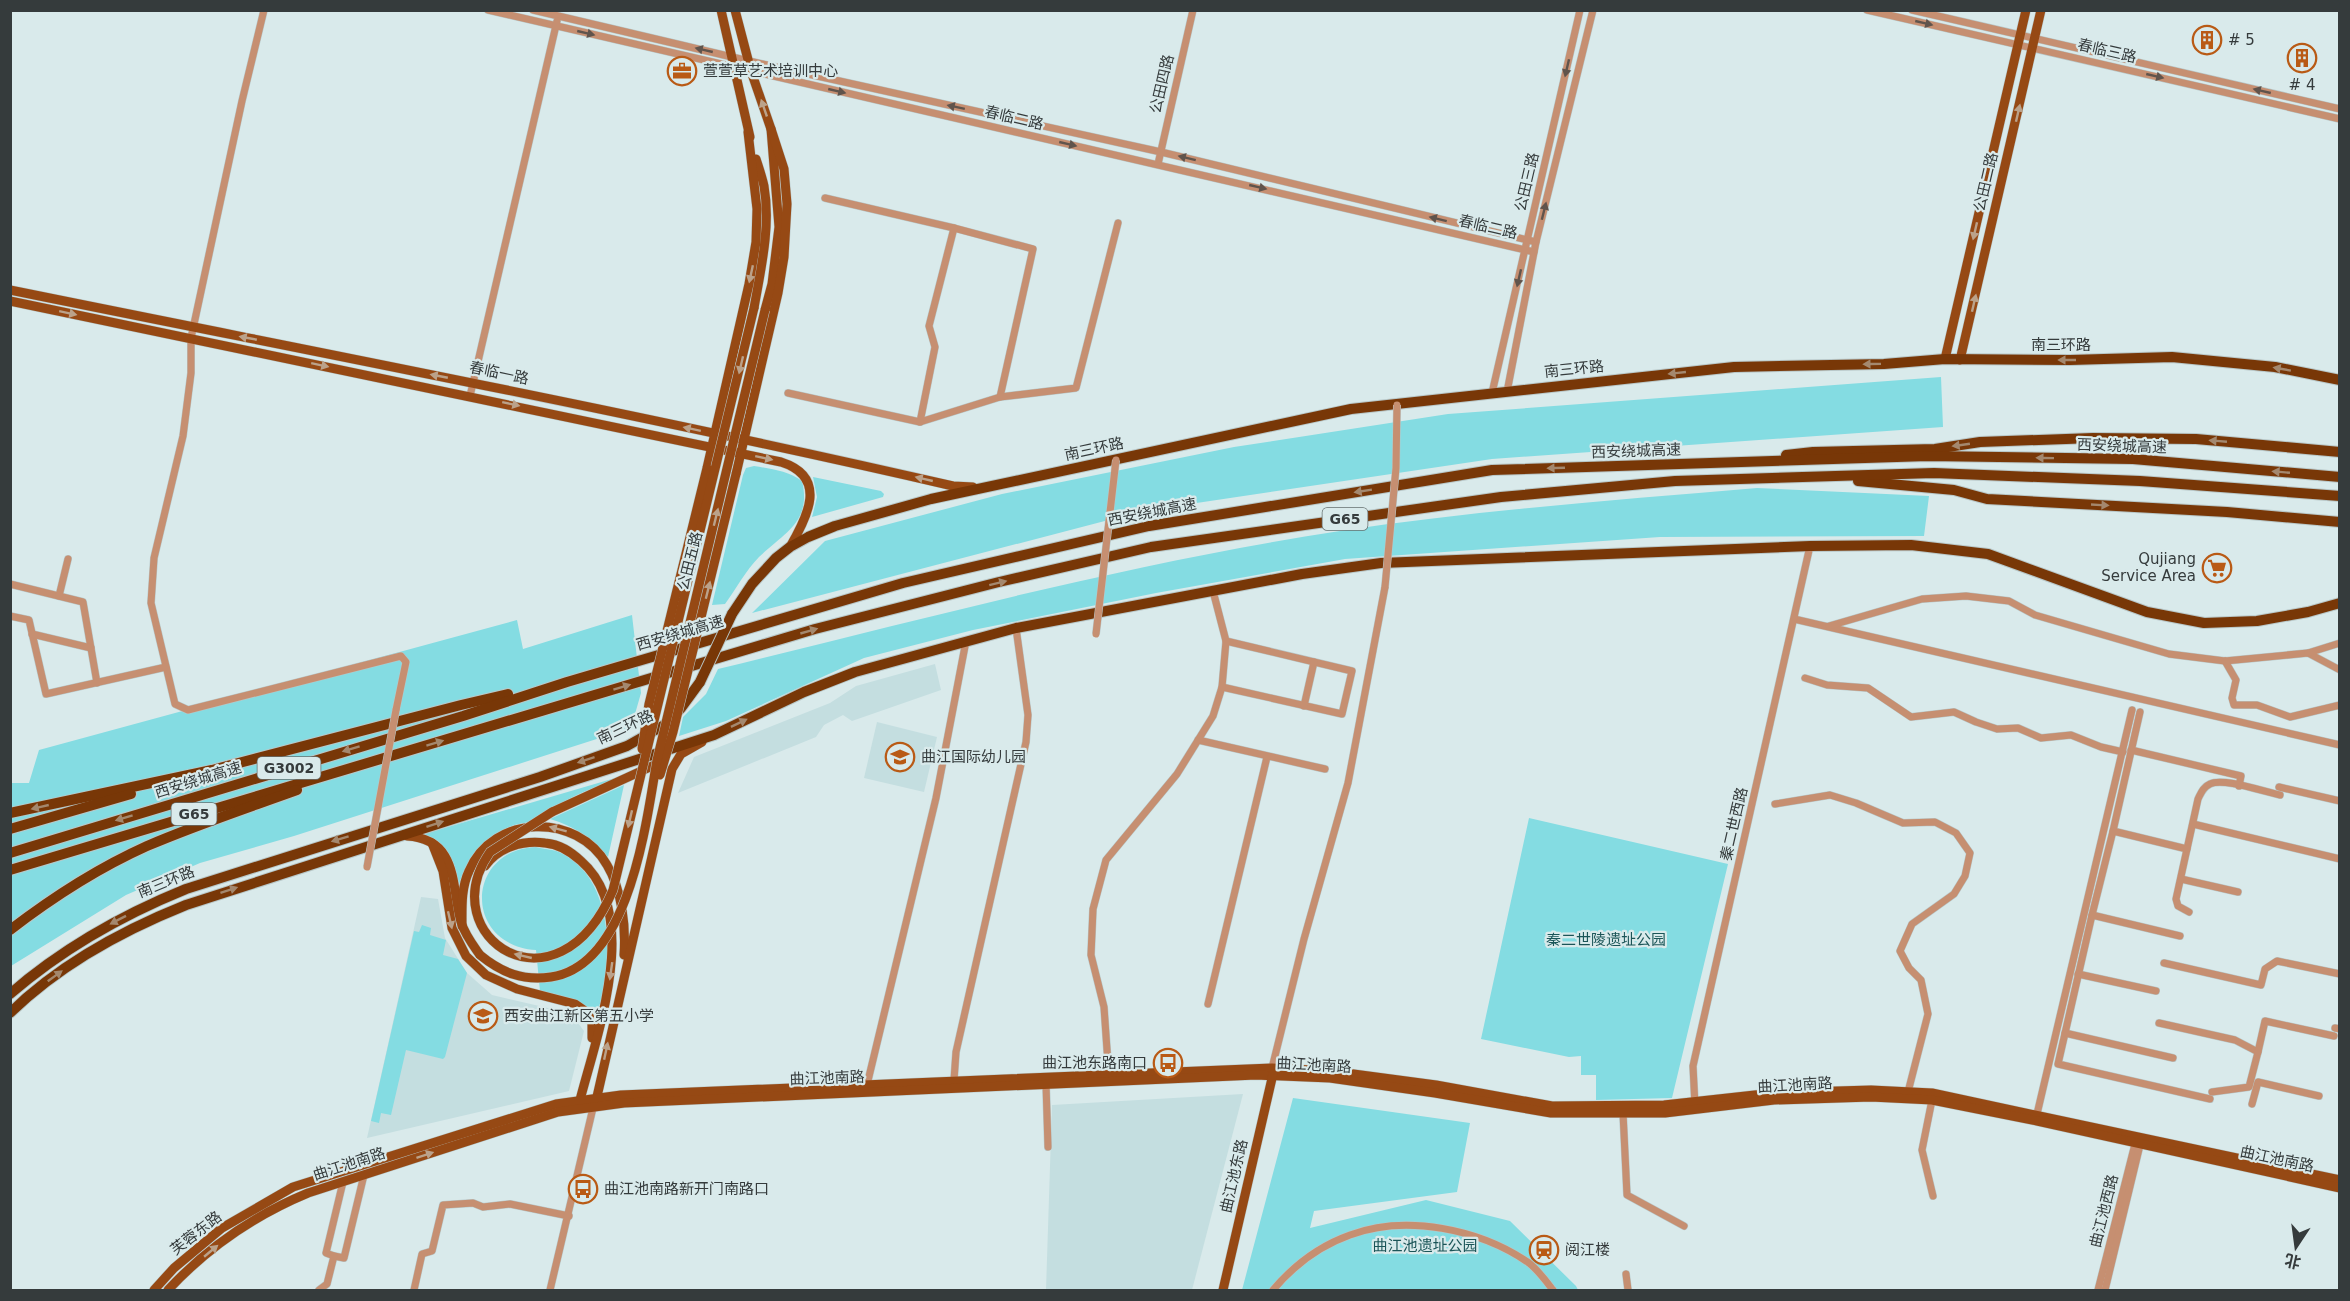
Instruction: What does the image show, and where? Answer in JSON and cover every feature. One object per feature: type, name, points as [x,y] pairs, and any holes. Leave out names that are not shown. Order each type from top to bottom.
[{"type":"highway","name":"南三环路","points":[[10,994],[47,964],[88,937],[137,910],[186,889],[540,777],[627,746],[666,724],[700,682],[732,614],[752,584],[790,547],[835,526],[931,499],[1352,409],[1734,367],[1884,364],[1945,359],[2070,360],[2172,357],[2275,367],[2340,380]]},
{"type":"highway","points":[[1702,464],[1813,452],[1935,449],[1980,442],[2093,438],[2196,439],[2340,452]]},
{"type":"highway","name":"西安绕城高速","points":[[10,853],[463,716],[567,682],[903,583],[1149,526],[1492,470],[1928,456],[2133,459],[2340,477]]},
{"type":"highway","name":"西安绕城高速","points":[[10,870],[815,629],[1150,547],[1501,497],[1675,481],[1934,473],[2140,481],[2340,496]]},
{"type":"highway","points":[[1749,478],[1877,482],[1953,490],[1987,499],[2227,512],[2340,522]]},
{"type":"highway","name":"南三环路","points":[[10,1013],[48,980],[110,939],[186,904],[714,735],[804,692],[855,672],[1016,628],[1302,574],[1381,563],[1810,546],[1911,545],[1988,554],[2146,612],[2204,623],[2257,621],[2308,612],[2340,603]]},
{"type":"highway","name":"G65","points":[[10,813],[212,770],[460,705],[567,682]]},
{"type":"highway","points":[[10,930],[70,888],[146,847],[194,826],[379,759]]},
{"type":"highway","points":[[10,829],[212,770]]},
{"type":"main road","name":"公田五路","points":[[480,872],[475,895],[476,911],[482,926],[492,939],[507,952],[523,957],[538,959],[567,949],[583,937],[596,922],[613,890],[754,308],[764,256],[766,214],[764,186],[748,132],[721,10]]},
{"type":"main road","name":"公田五路","points":[[432,843],[449,862],[462,926],[480,955],[496,968],[516,976],[535,980],[557,976],[581,965],[606,939],[623,908],[649,809],[657,760],[772,284],[779,227],[771,129],[751,71],[735,10]]},
{"type":"main road","name":"公田二路","points":[[1945,359],[2026,10]]},
{"type":"main road","name":"公田二路","points":[[1960,360],[2041,10]]},
{"type":"main road","points":[[649,809],[674,732],[778,293],[787,230],[787,204],[784,169],[771,129]]},
{"type":"main road","points":[[637,784],[649,704],[712,447],[756,242],[757,209],[748,132]]},
{"type":"main road","name":"春临一路","points":[[10,290],[473,383],[953,486],[981,488]]},
{"type":"main road","name":"春临一路","points":[[10,301],[789,464],[800,472],[811,490],[810,504],[790,547]]},
{"type":"main road","points":[[480,872],[490,852],[552,812],[681,754],[714,735]]},
{"type":"main road","points":[[480,872],[498,852],[521,843],[548,843],[572,854],[587,866],[598,882],[608,906],[613,935],[611,975],[580,1100],[593,1108],[672,769],[681,754]]},
{"type":"main road","points":[[462,926],[465,883],[469,870],[488,845],[512,831],[527,827],[544,825],[563,830],[576,835],[599,854],[616,884],[624,925],[621,984]]},
{"type":"main road","points":[[399,835],[418,836],[432,843],[443,871],[452,928],[466,956],[486,975],[517,990],[575,1004],[588,1013],[592,1024],[592,1056]]},
{"type":"main road","name":"曲江池南路","points":[[290,1201],[558,1112],[624,1103],[866,1088],[954,1080],[1331,1071],[1436,1085],[1552,1106],[1695,1105],[1871,1097],[1932,1100],[2340,1180]]},
{"type":"main road","name":"曲江池南路","points":[[1273,1073],[1435,1093],[1551,1113],[1665,1113],[1695,1105],[1773,1093],[1871,1090],[1932,1093],[2037,1114],[2138,1141],[2340,1188]]},
{"type":"main road","name":"曲江池东路","points":[[1223,1290],[1273,1073]]},
{"type":"main road","name":"曲江池南路","points":[[293,1187],[556,1104],[580,1100],[621,1095],[1047,1084],[1109,1077]]},
{"type":"main road","name":"芙蓉东路","points":[[154,1290],[174,1268],[222,1228],[293,1187]]},
{"type":"main road","name":"芙蓉东路","points":[[168,1290],[228,1236],[290,1201]]},
{"type":"street","points":[[264,10],[191,338],[191,373],[183,436],[154,558],[151,603],[175,704],[188,710],[401,656],[406,662],[367,867]]},
{"type":"street","name":"春临二路","points":[[488,10],[1534,252]]},
{"type":"street","name":"春临二路","points":[[533,10],[731,57],[1161,152],[1532,241]]},
{"type":"street","name":"公田四路","points":[[1158,164],[1192,10]]},
{"type":"street","name":"公田三路","points":[[1507,392],[1534,252],[1532,241],[1580,10]]},
{"type":"street","name":"公田三路","points":[[1492,393],[1526,250],[1532,241],[1593,10]]},
{"type":"street","name":"春临三路","points":[[1867,10],[2034,43],[2340,109]]},
{"type":"street","name":"春临三路","points":[[1912,10],[2019,40]]},
{"type":"street","points":[[470,396],[558,16]]},
{"type":"street","name":"春临三路","points":[[2034,43],[2340,119]]},
{"type":"street","points":[[825,198],[1033,249],[1000,397]]},
{"type":"street","points":[[788,393],[920,422],[1000,397],[1076,388],[1118,223]]},
{"type":"street","points":[[920,422],[935,347],[929,326],[954,228]]},
{"type":"street","points":[[1273,1073],[1304,939],[1348,783],[1385,587],[1396,468],[1397,405]]},
{"type":"street","points":[[1096,634],[1116,460]]},
{"type":"street","name":"秦二世西路","points":[[1695,1105],[1693,1066],[1810,546]]},
{"type":"street","points":[[59,596],[68,559]]},
{"type":"street","points":[[10,584],[83,602],[98,683]]},
{"type":"street","points":[[1109,1077],[1104,1007],[1091,955],[1093,909],[1106,860],[1177,774],[1213,716],[1222,687],[1226,641],[1213,591]]},
{"type":"street","points":[[1827,627],[1922,599],[1966,596],[2009,601],[2035,615],[2169,654],[2225,661],[2308,653],[2340,643]]},
{"type":"street","points":[[10,616],[29,620],[46,694],[166,667]]},
{"type":"street","points":[[1794,619],[2340,745]]},
{"type":"street","points":[[954,1080],[956,1052],[1026,742],[1028,715],[1016,628]]},
{"type":"street","points":[[32,634],[91,648]]},
{"type":"street","points":[[866,1088],[936,798],[966,641]]},
{"type":"street","points":[[1222,687],[1342,714],[1352,671],[1226,641]]},
{"type":"street","points":[[2308,653],[2340,670]]},
{"type":"street","points":[[2225,661],[2236,680],[2232,698],[2234,705],[2257,705],[2290,717],[2340,705]]},
{"type":"street","points":[[1304,705],[1314,662]]},
{"type":"street","points":[[1805,678],[1827,685],[1868,688],[1911,717],[1954,712],[1997,729],[2019,728],[2041,738],[2071,735],[2101,747],[2241,776],[2239,786]]},
{"type":"street","points":[[2037,1114],[2136,711]]},
{"type":"street","points":[[1198,740],[1325,769]]},
{"type":"street","points":[[2127,751],[2113,831],[2058,1064],[2211,1095],[2249,1087],[2265,1021],[2336,1031]]},
{"type":"street","points":[[1208,1004],[1267,757]]},
{"type":"street","points":[[2190,912],[2178,906],[2176,899],[2203,789],[2210,783],[2222,782],[2340,801]]},
{"type":"street","points":[[1775,804],[1830,795],[1856,803],[1903,823],[1935,822],[1956,833],[1970,853],[1965,876],[1954,894],[1912,924],[1900,951],[1909,968],[1921,980],[1928,1014],[1908,1092]]},
{"type":"street","points":[[2193,824],[2340,859]]},
{"type":"street","points":[[2113,831],[2187,849]]},
{"type":"street","points":[[2181,879],[2238,892]]},
{"type":"street","points":[[2092,915],[2180,936]]},
{"type":"street","points":[[2164,963],[2261,985],[2265,969],[2277,961],[2340,974]]},
{"type":"street","points":[[2078,974],[2156,991]]},
{"type":"street","points":[[2159,1023],[2235,1040],[2258,1052]]},
{"type":"street","points":[[2065,1033],[2173,1058]]},
{"type":"street","points":[[2252,1104],[2258,1082],[2319,1096]]},
{"type":"street","points":[[1047,1084],[1047,1147]]},
{"type":"street","points":[[1932,1100],[1922,1150],[1933,1196]]},
{"type":"street","points":[[550,1290],[593,1108]]},
{"type":"street","points":[[1623,1113],[1627,1195],[1684,1226]]},
{"type":"street","name":"曲江池西路","points":[[2098,1290],[2138,1141]]},
{"type":"street","name":"曲江池西路","points":[[2105,1290],[2138,1141]]},
{"type":"street","points":[[343,1182],[326,1253],[344,1258],[364,1175]]},
{"type":"street","points":[[414,1290],[422,1254],[432,1251],[436,1239],[434,1234],[443,1205],[472,1203],[483,1207],[510,1204],[568,1216]]},
{"type":"street","points":[[1273,1290],[1299,1263],[1318,1250],[1350,1234],[1380,1227],[1411,1226],[1436,1227],[1463,1232],[1494,1244],[1530,1264],[1553,1290]]},
{"type":"street","points":[[319,1290],[330,1287],[334,1256]]},
{"type":"street","points":[[1626,1275],[1628,1290]]},
{"type":"shaded area","points":[[935,664],[941,690],[852,721],[843,715],[824,725],[816,737],[678,793],[694,757],[830,703],[856,686]]},
{"type":"shaded area","name":"曲江国际幼儿园","points":[[877,722],[937,737],[924,792],[864,778]]},
{"type":"shaded area","name":"西安曲江新区第五小学","points":[[421,897],[438,899],[445,938],[467,973],[492,995],[565,1012],[575,1019],[584,1031],[569,1091],[367,1138]]},
{"type":"shaded area","points":[[1243,1094],[1192,1290],[1046,1290],[1052,1105]]},
{"type":"green space","points":[[1941,377],[1943,427],[1492,459],[1143,511],[752,613],[825,541],[1002,494],[1234,447],[1448,414]]},
{"type":"green space","points":[[754,466],[773,469],[802,481],[803,507],[794,525],[754,562],[725,604],[712,605],[743,475],[746,468]]},
{"type":"green space","points":[[813,477],[881,491],[884,494],[883,497],[812,517],[817,497]]},
{"type":"green space","points":[[1757,488],[1929,496],[1924,536],[1660,537],[1345,559],[1156,593],[973,630],[864,658],[726,721],[679,736],[683,717],[706,694],[718,669],[1027,593],[1183,559],[1340,531],[1496,511]]},
{"type":"green space","points":[[632,615],[641,693],[631,728],[294,836],[200,863],[126,895],[11,966],[11,783],[29,783],[39,750],[517,620],[523,649]]},
{"type":"green space","points":[[622,776],[562,802],[528,822],[514,825],[493,836],[472,857],[459,885],[455,867],[445,848],[424,834]]},
{"type":"green space","points":[[624,785],[608,857],[582,834],[550,819]]},
{"type":"green space","name":"秦二世陵遗址公园","points":[[1529,818],[1728,864],[1672,1098],[1596,1100],[1596,1075],[1581,1075],[1581,1056],[1569,1057],[1481,1039]]},
{"type":"green space","points":[[536,847],[559,852],[577,864],[591,881],[601,902],[608,951],[602,998],[595,1017],[577,1002],[540,991],[536,950],[512,944],[495,932],[485,916],[482,898],[486,880],[496,864],[513,852]]},
{"type":"green space","points":[[422,925],[431,928],[430,935],[446,940],[443,955],[458,959],[467,973],[445,1057],[443,1059],[406,1050],[391,1115],[381,1113],[379,1123],[371,1121],[414,931],[419,932]]},
{"type":"green space","name":"曲江池遗址公园","points":[[1293,1098],[1470,1123],[1457,1192],[1314,1211],[1310,1228],[1426,1200],[1510,1221],[1578,1290],[1242,1290]]},
{"type":"place","name":"# 5","points":[[2207,40]]},
{"type":"place","name":"# 4","points":[[2302,58]]},
{"type":"place","name":"萱萱草艺术培训中心","points":[[682,71]]},
{"type":"place","name":"Qujiang Service Area","points":[[2217,568]]},
{"type":"place","name":"曲江国际幼儿园","points":[[900,757]]},
{"type":"place","name":"西安曲江新区第五小学","points":[[483,1016]]},
{"type":"place","name":"曲江池东路南口","points":[[1168,1063]]},
{"type":"place","name":"曲江池南路新开门南路口","points":[[583,1189]]},
{"type":"place","name":"阅江楼","points":[[1544,1250]]}]
